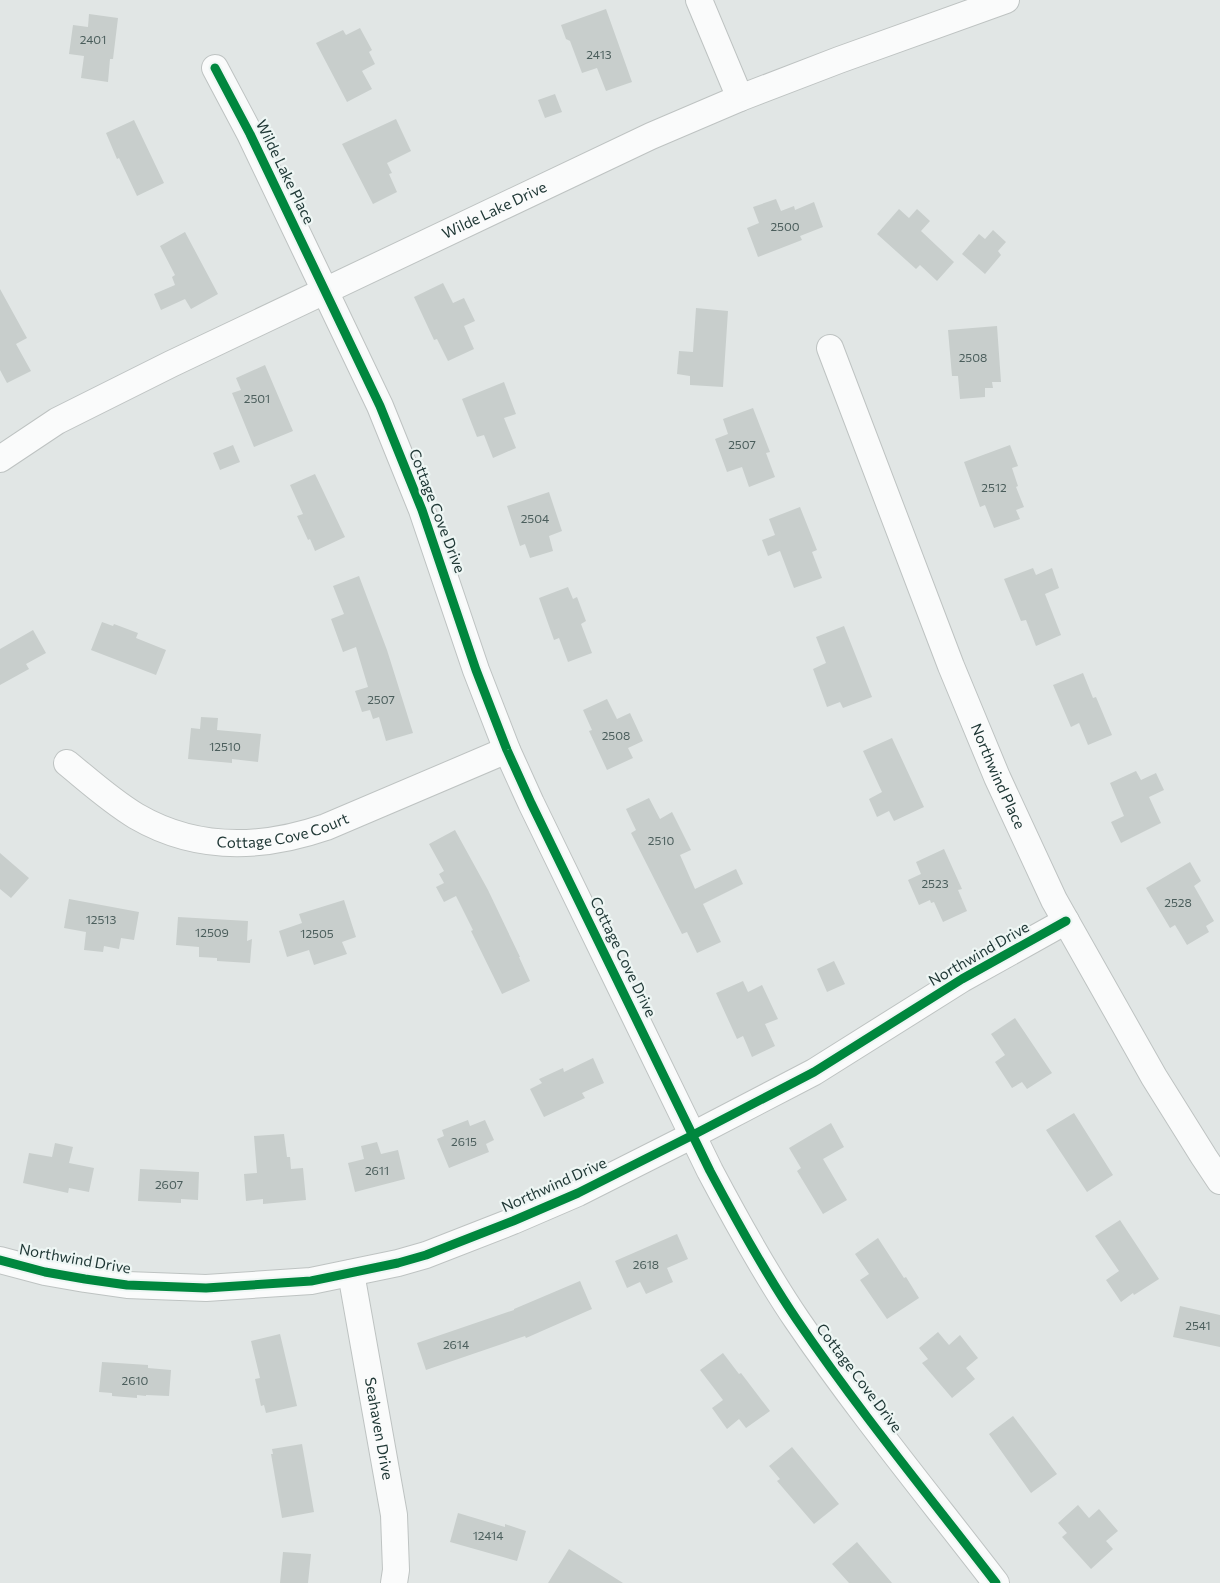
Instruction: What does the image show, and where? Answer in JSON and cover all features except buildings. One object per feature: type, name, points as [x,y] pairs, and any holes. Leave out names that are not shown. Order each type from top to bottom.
[{"type":"street","points":[[699,0],[740,98]]},
{"type":"street","name":"Wilde Lake Drive","points":[[0,459],[57,421],[171,364],[651,136],[740,98],[839,60],[1006,0]]},
{"type":"street","name":"Wilde Lake Place","points":[[215,68],[250,134],[325,290]]},
{"type":"street","name":"Cottage Cove Drive","points":[[325,290],[384,416],[422,510],[476,670],[507,750],[710,1171],[741,1229],[797,1320],[996,1583]]},
{"type":"street","name":"Northwind Place","points":[[830,348],[955,677],[997,777],[1054,900],[1154,1077],[1220,1181]]},
{"type":"street","name":"Cottage Cove Court","points":[[67,763],[108,796],[151,824],[175,834],[216,843],[245,844],[302,835],[326,827],[507,750]]},
{"type":"street","name":"Northwind Drive","points":[[0,1260],[45,1272],[127,1285],[206,1288],[311,1281],[426,1256],[578,1193],[814,1072],[962,979],[1066,921]]},
{"type":"street","name":"Seahaven Drive","points":[[351,1273],[394,1515],[396,1570],[394,1583]]},
{"type":"cycle path","points":[[215,68],[250,134],[380,406],[422,510],[476,670],[507,750],[710,1171],[752,1247],[797,1320],[870,1420],[996,1583]]},
{"type":"cycle path","points":[[0,1260],[45,1272],[127,1285],[206,1288],[311,1281],[426,1255],[578,1193],[814,1072],[962,979],[1066,921]]}]
